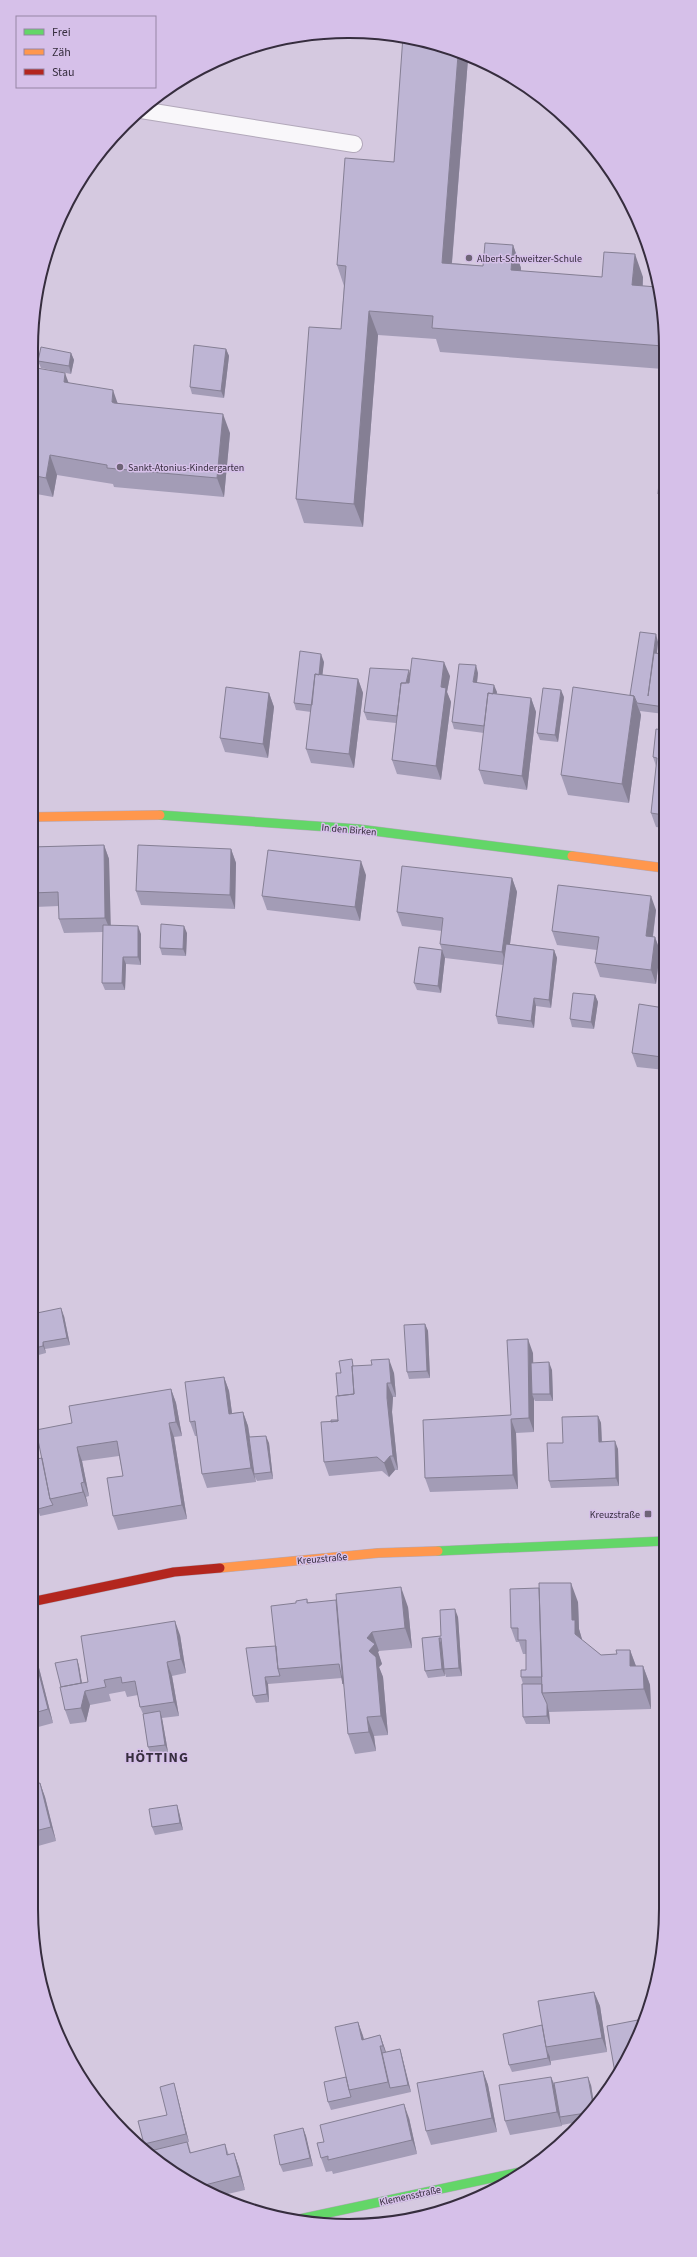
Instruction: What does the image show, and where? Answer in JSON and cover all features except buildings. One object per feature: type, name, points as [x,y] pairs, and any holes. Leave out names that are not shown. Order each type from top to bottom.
[{"type":"street","name":"In den Birken","points":[[38,817],[158,815],[358,829],[659,867]]},
{"type":"street","name":"Kreuzstraße","points":[[38,1601],[174,1572],[378,1553],[659,1541]]},
{"type":"street","name":"Klemensstraße","points":[[313,2216],[508,2175]]},
{"type":"lane","points":[[148,111],[354,144]]},
{"type":"traffic: fast","points":[[160,815],[358,829],[572,856]]},
{"type":"traffic: fast","points":[[438,1551],[659,1541]]},
{"type":"traffic: fast","points":[[312,2216],[508,2175]]},
{"type":"traffic: slow","points":[[38,817],[160,815]]},
{"type":"traffic: slow","points":[[572,856],[659,867]]},
{"type":"traffic: slow","points":[[220,1568],[378,1553],[438,1551]]},
{"type":"traffic: jam","points":[[38,1601],[174,1572],[220,1568]]},
{"type":"place","name":"Albert-Schweitzer-Schule","points":[[469,258]]},
{"type":"place","name":"Sankt-Atonius-Kindergarten","points":[[120,467]]},
{"type":"place","name":"Kreuzstraße","points":[[648,1514]]},
{"type":"district","name":"HÖTTING","points":[[157,1757]]}]
